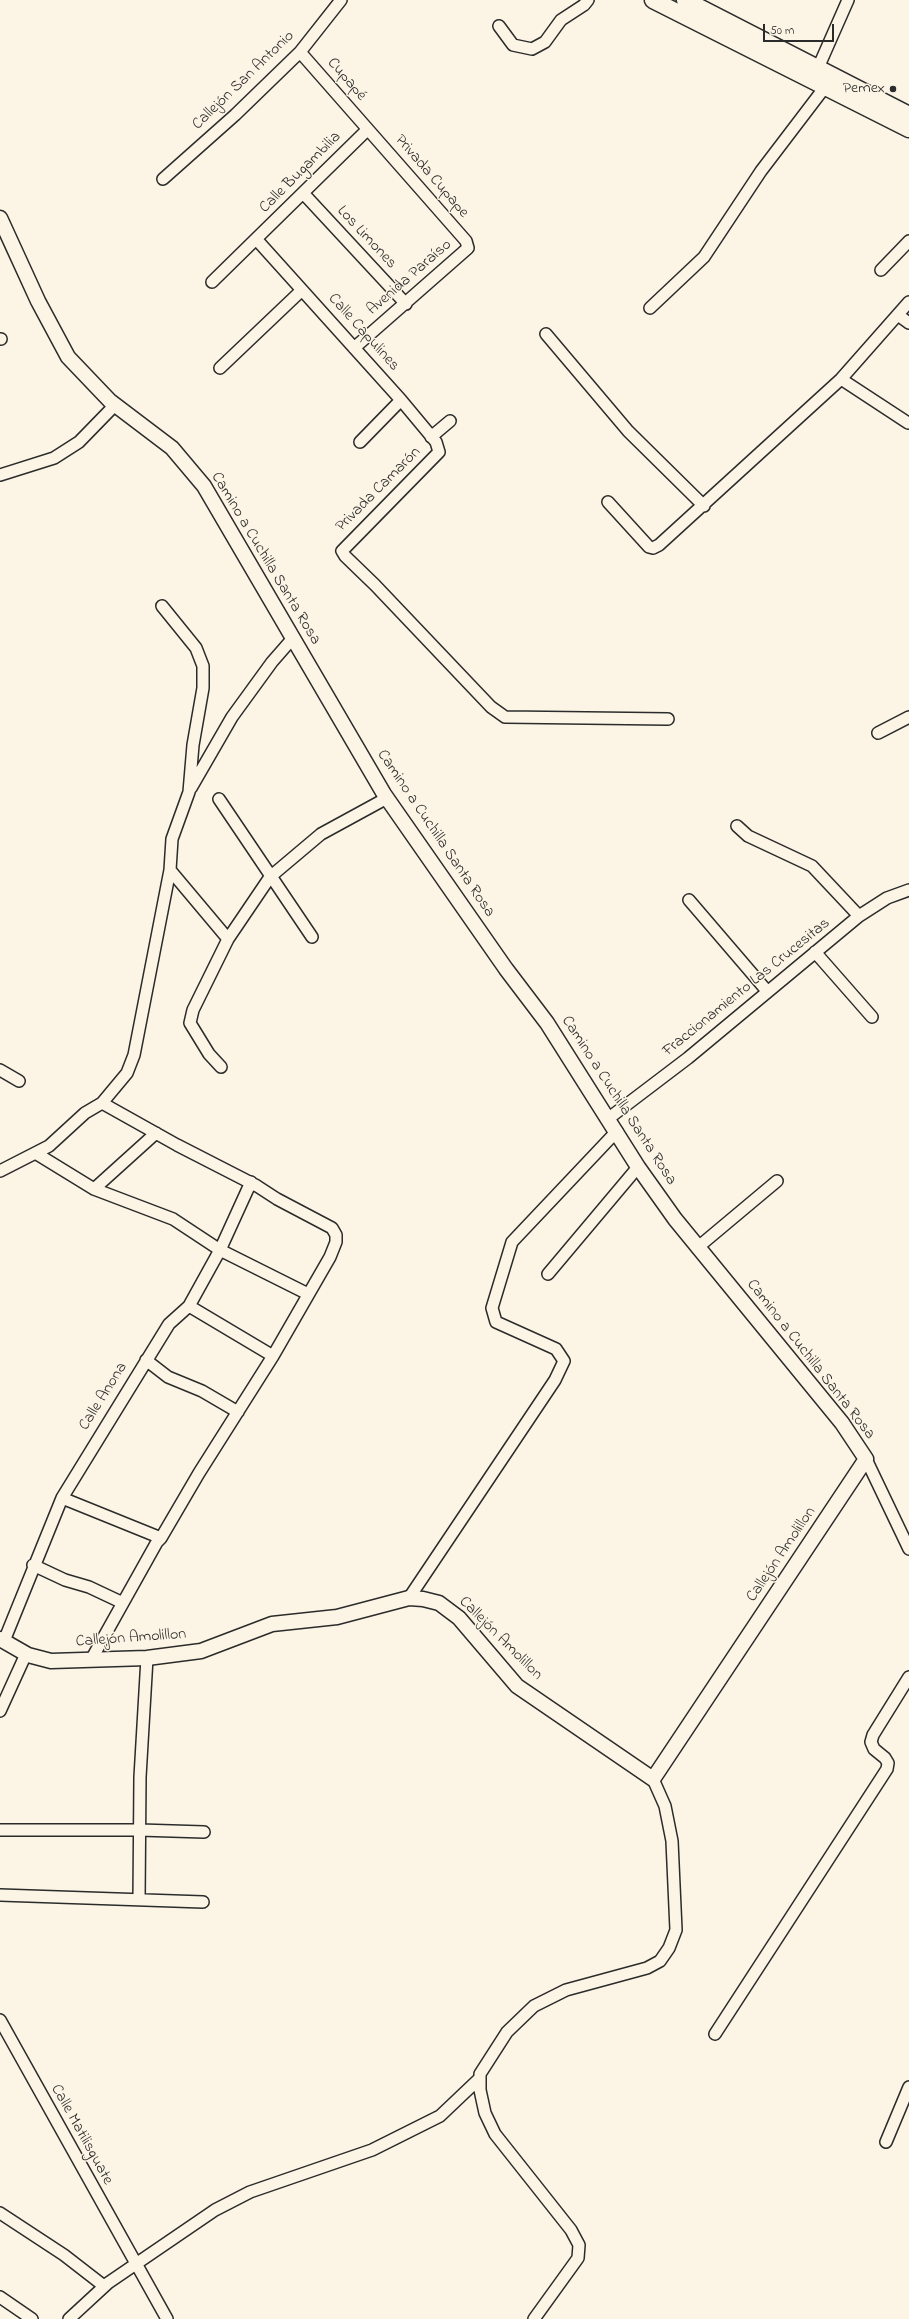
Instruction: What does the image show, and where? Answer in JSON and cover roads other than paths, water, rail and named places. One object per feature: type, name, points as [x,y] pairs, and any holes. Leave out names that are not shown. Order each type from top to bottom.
[{"type":"main road","points":[[653,0],[909,129]]},
{"type":"main road","points":[[684,0],[909,116]]},
{"type":"street","name":"Callejón San Antonio","points":[[163,179],[235,115],[300,52],[341,0]]},
{"type":"street","points":[[499,26],[513,45],[532,49],[545,42],[562,20],[584,6],[588,0]]},
{"type":"street","points":[[818,68],[848,0]]},
{"type":"street","name":"Cupapé","points":[[300,52],[367,130]]},
{"type":"street","points":[[650,308],[704,257],[761,171],[825,87]]},
{"type":"street","name":"Calle Bugambilia","points":[[212,282],[257,240],[367,130]]},
{"type":"street","name":"Privada Cupape","points":[[367,130],[466,241],[468,248]]},
{"type":"street","name":"Los Limones","points":[[303,193],[406,304]]},
{"type":"street","name":"Camino a Cuchilla Santa Rosa","points":[[0,218],[3,232],[68,357],[114,405],[172,448],[204,486],[387,798],[506,969],[547,1023],[609,1118],[638,1167],[697,1248],[842,1423],[866,1459]]},
{"type":"street","name":"Calle Capulines","points":[[257,240],[401,400],[431,437],[439,452]]},
{"type":"street","points":[[881,270],[909,241]]},
{"type":"street","name":"Avenida Paraíso","points":[[354,348],[406,304],[468,248]]},
{"type":"street","points":[[220,368],[302,290]]},
{"type":"street","points":[[608,502],[648,547],[653,548],[704,506],[841,379],[909,302]]},
{"type":"street","points":[[898,315],[909,323]]},
{"type":"street","points":[[546,334],[628,430],[704,506]]},
{"type":"street","points":[[841,379],[908,423]]},
{"type":"street","points":[[360,442],[401,400]]},
{"type":"street","points":[[0,475],[54,458],[79,442],[114,405]]},
{"type":"street","points":[[431,437],[450,421]]},
{"type":"street","name":"Privada Camarón","points":[[439,452],[342,551],[491,707],[505,717],[668,719]]},
{"type":"street","points":[[162,606],[196,648],[202,666],[203,688],[193,745],[189,792]]},
{"type":"street","points":[[3,1166],[37,1154],[54,1142],[89,1110],[102,1103],[127,1074],[134,1056],[170,870],[172,838],[189,792],[232,718],[272,662],[293,638]]},
{"type":"street","points":[[878,733],[909,718]]},
{"type":"street","points":[[221,1067],[209,1054],[190,1023],[194,1010],[228,939],[270,877],[321,834],[387,798]]},
{"type":"street","points":[[219,799],[270,877],[312,937]]},
{"type":"street","points":[[737,826],[748,836],[812,866],[859,916]]},
{"type":"street","points":[[170,870],[228,939]]},
{"type":"street","name":"Fraccionamiento Las Crucesitas","points":[[609,1118],[688,1058],[859,916],[887,898],[909,890]]},
{"type":"street","points":[[689,900],[767,991]]},
{"type":"street","points":[[814,952],[872,1017]]},
{"type":"street","points":[[0,1070],[18,1081]]},
{"type":"street","points":[[91,1660],[143,1565],[273,1356],[330,1257],[336,1242],[336,1235],[332,1228],[276,1199],[251,1182],[156,1133],[102,1103]]},
{"type":"street","points":[[409,1598],[555,1380],[564,1361],[556,1349],[496,1322],[492,1308],[512,1242],[617,1131]]},
{"type":"street","points":[[94,1189],[156,1133]]},
{"type":"street","points":[[37,1154],[94,1189],[173,1220],[220,1250],[308,1294]]},
{"type":"street","points":[[548,1274],[638,1167]]},
{"type":"street","points":[[697,1248],[777,1181]]},
{"type":"street","name":"Calle Anona","points":[[2,1640],[62,1498],[146,1360],[170,1324],[189,1306],[220,1250],[251,1182]]},
{"type":"street","points":[[189,1306],[273,1356]]},
{"type":"street","points":[[146,1360],[168,1377],[202,1391],[238,1412]]},
{"type":"street","points":[[866,1459],[909,1549]]},
{"type":"street","name":"Callejón Amolillon","points":[[2,1640],[26,1654],[51,1661],[147,1658],[201,1651],[272,1624],[337,1617],[409,1598],[424,1599],[439,1603],[460,1618],[517,1686],[653,1779],[866,1459]]},
{"type":"street","points":[[62,1498],[161,1538]]},
{"type":"street","points":[[33,1566],[65,1580],[89,1587],[123,1603]]},
{"type":"street","points":[[0,1711],[26,1654]]},
{"type":"street","points":[[139,1900],[140,1777],[147,1658]]},
{"type":"street","points":[[715,2034],[887,1769],[888,1763],[886,1758],[874,1749],[871,1742],[873,1735],[909,1677]]},
{"type":"street","points":[[534,2319],[578,2258],[579,2245],[571,2230],[495,2134],[485,2113],[480,2090],[480,2074],[507,2032],[534,2006],[566,1990],[647,1968],[660,1960],[669,1948],[676,1930],[672,1841],[666,1806],[653,1779]]},
{"type":"street","points":[[0,1830],[140,1830],[204,1832]]},
{"type":"street","points":[[0,1895],[203,1902]]},
{"type":"street","name":"Calle Matilisguate","points":[[0,2020],[167,2319]]},
{"type":"street","points":[[69,2319],[104,2286],[215,2210],[250,2192],[372,2150],[440,2116],[480,2078]]},
{"type":"street","points":[[886,2142],[909,2087]]},
{"type":"street","points":[[0,2213],[64,2256],[104,2286]]},
{"type":"street","points":[[0,2297],[32,2319]]},
{"type":"place","name":"Pemex","points":[[893,89]]}]
